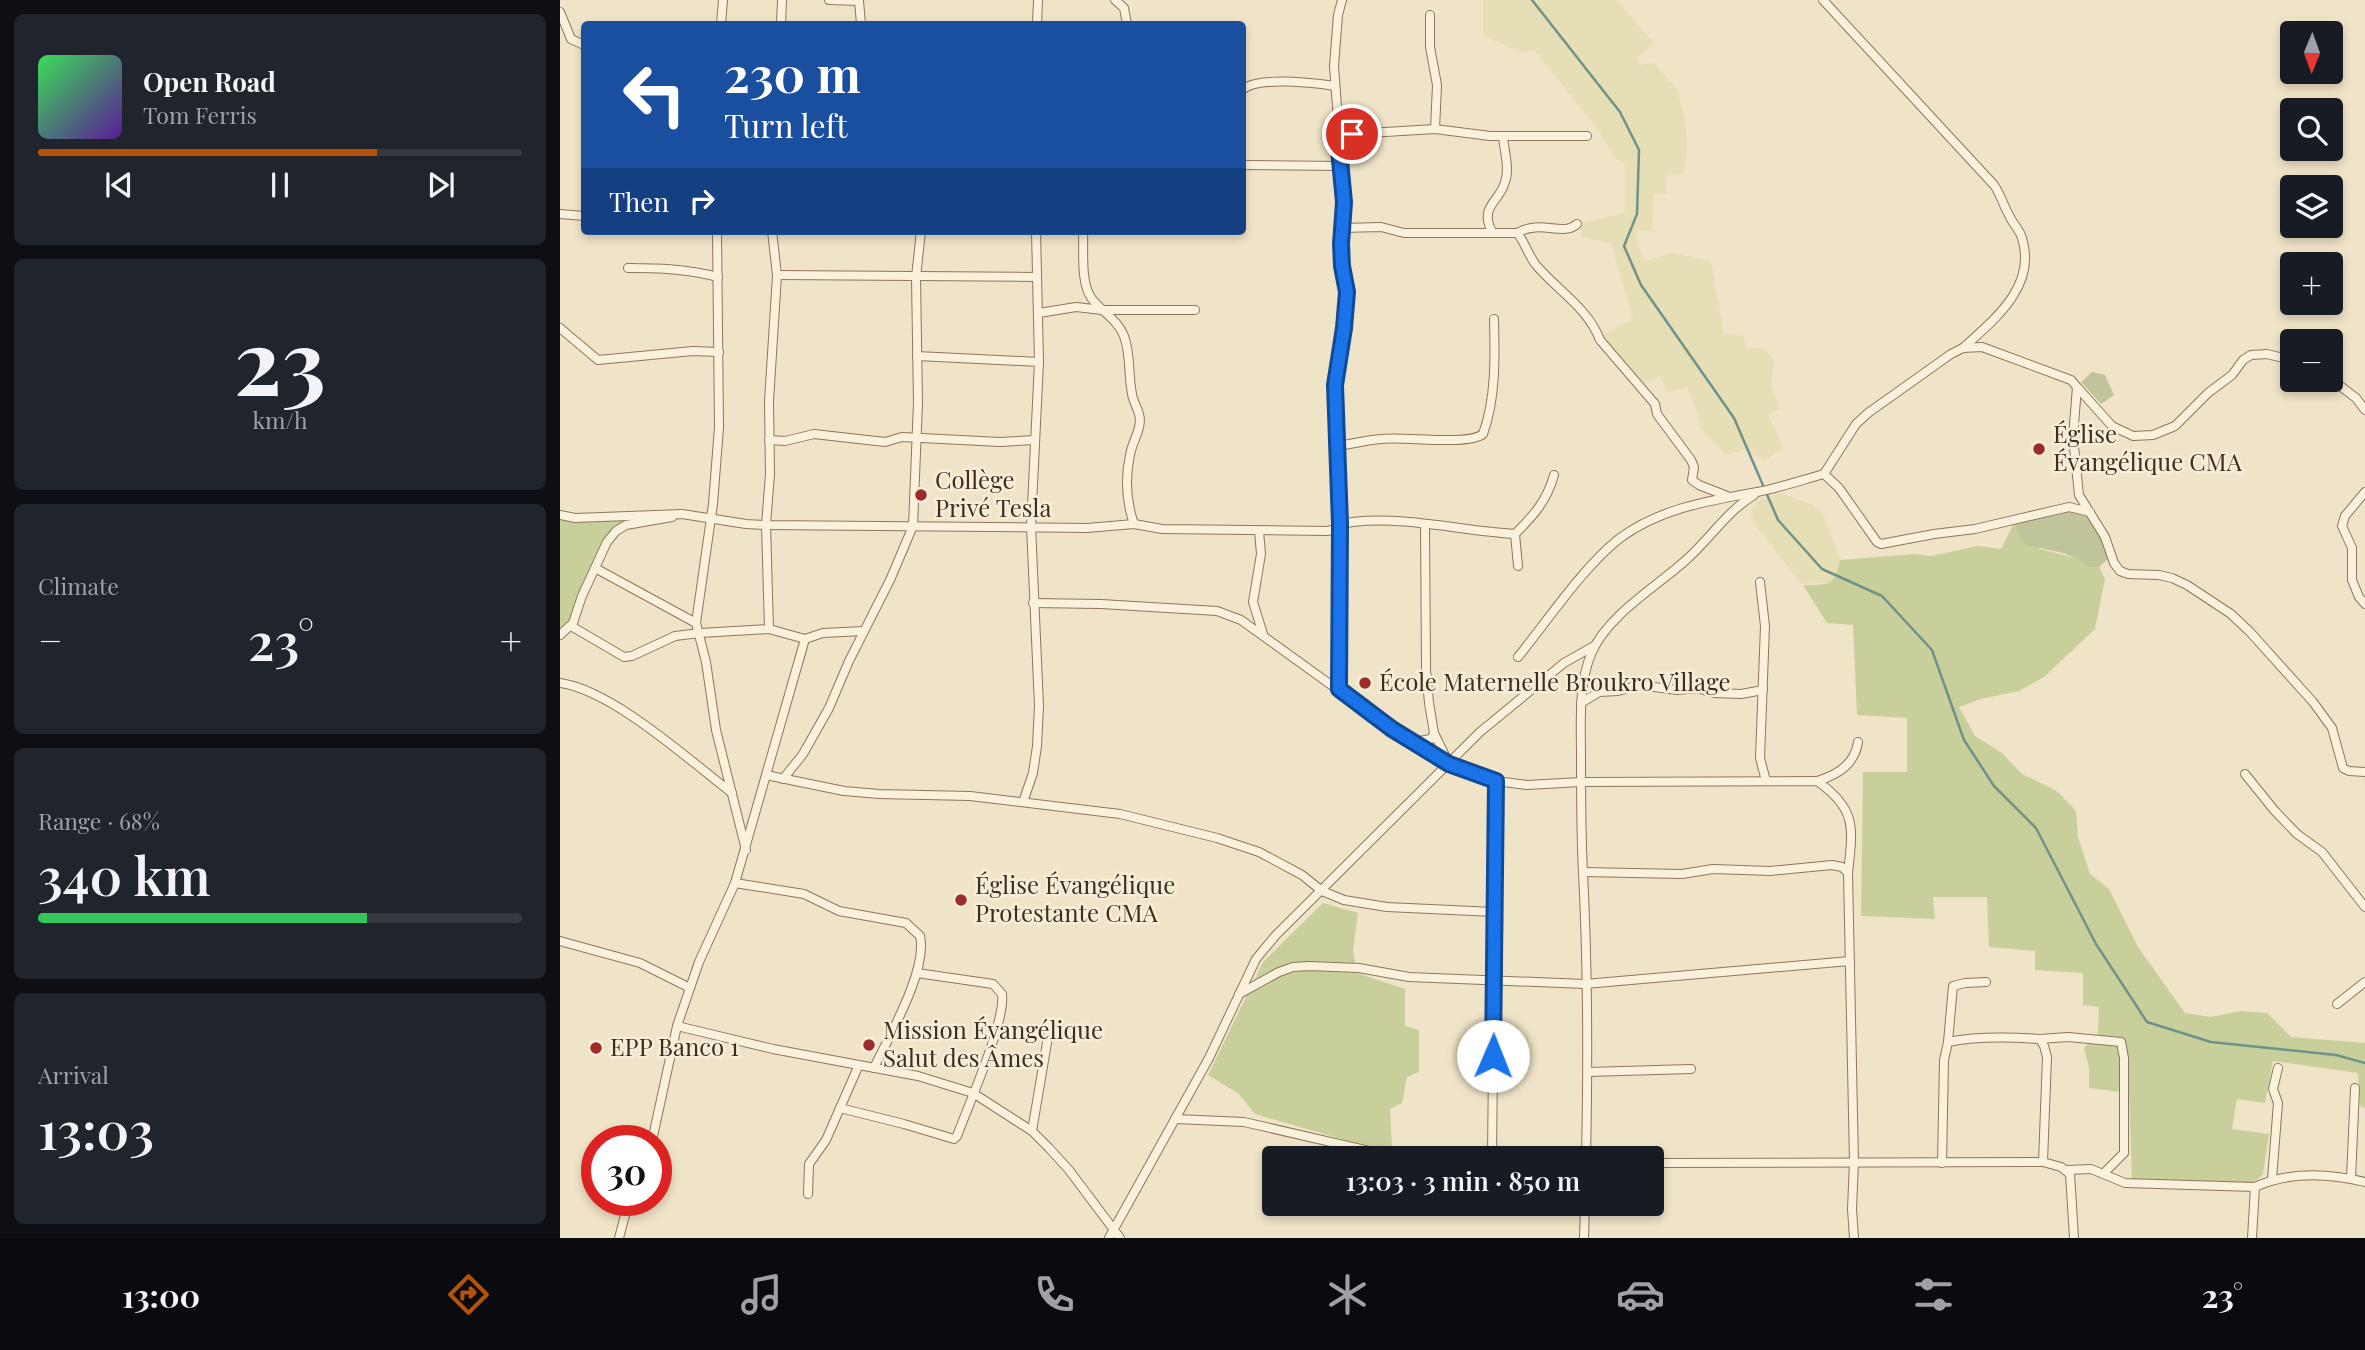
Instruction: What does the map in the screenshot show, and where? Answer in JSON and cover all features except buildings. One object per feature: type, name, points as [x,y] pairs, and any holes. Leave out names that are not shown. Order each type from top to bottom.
[{"type":"street","points":[[723,0],[725,21]]},
{"type":"street","points":[[781,21],[782,0]]},
{"type":"street","points":[[829,0],[859,1],[861,21]]},
{"type":"street","points":[[1037,21],[1038,0]]},
{"type":"street","points":[[1115,0],[1124,8],[1126,21]]},
{"type":"street","points":[[1339,689],[1340,524],[1335,385],[1347,292],[1343,278],[1344,202],[1334,65],[1338,15],[1342,0]]},
{"type":"street","points":[[1518,657],[1598,558],[1620,539],[1673,509],[1760,491],[1824,474],[1848,434],[1868,413],[1963,348],[2006,307],[2015,293],[2024,273],[2025,252],[2022,236],[2010,218],[2001,195],[1823,0]]},
{"type":"street","points":[[560,12],[571,39],[581,44]]},
{"type":"street","points":[[1430,15],[1430,47],[1437,85],[1434,129]]},
{"type":"street","points":[[1246,87],[1261,83],[1335,86]]},
{"type":"street","points":[[1339,150],[1343,140],[1352,134],[1434,129],[1503,136],[1587,136]]},
{"type":"street","points":[[1492,232],[1487,222],[1488,213],[1506,181],[1503,136]]},
{"type":"street","points":[[1246,165],[1340,166]]},
{"type":"street","points":[[560,214],[581,216]]},
{"type":"street","points":[[1342,228],[1381,227],[1404,233],[1517,233],[1531,226],[1569,229],[1577,224]]},
{"type":"street","points":[[1517,233],[1538,268],[1576,303],[1595,328],[1600,340],[1655,404],[1657,414],[1691,460],[1694,467],[1692,480],[1726,496],[1737,505]]},
{"type":"street","points":[[717,235],[719,427],[711,519],[696,623],[700,632],[716,730],[746,850]]},
{"type":"street","points":[[769,629],[766,525],[777,275],[772,235]]},
{"type":"street","points":[[783,779],[803,754],[829,708],[913,526],[916,277],[921,235]]},
{"type":"street","points":[[1023,802],[1033,772],[1039,706],[1031,526],[1039,362],[1036,235]]},
{"type":"street","points":[[1083,235],[1090,297],[1119,327],[1124,336],[1131,366],[1132,396],[1141,424],[1130,453],[1127,475],[1128,504],[1134,524]]},
{"type":"street","points":[[628,268],[682,269],[718,277]]},
{"type":"street","points":[[777,275],[1037,277]]},
{"type":"street","points":[[1038,313],[1076,307],[1102,310],[1195,310]]},
{"type":"street","points":[[1338,446],[1381,439],[1463,440],[1478,438],[1483,434],[1492,389],[1494,319]]},
{"type":"street","points":[[560,328],[598,360],[693,351],[719,352]]},
{"type":"street","points":[[1963,348],[1975,346],[1998,351],[2071,380],[2112,426],[2133,436],[2154,435],[2175,426],[2251,355],[2267,354],[2280,357]]},
{"type":"street","points":[[917,356],[1039,362]]},
{"type":"street","points":[[2077,387],[2074,456],[2079,495],[2105,537],[2114,563],[2120,571],[2128,574],[2172,578],[2231,614],[2313,702],[2332,727],[2343,768],[2365,772]]},
{"type":"street","points":[[2343,388],[2356,398],[2365,410]]},
{"type":"street","points":[[769,440],[785,441],[814,434],[885,442],[902,437],[1000,442],[1035,440]]},
{"type":"street","points":[[1824,474],[1839,488],[1881,544],[1975,529],[2069,507],[2090,512]]},
{"type":"street","points":[[560,515],[575,518],[682,514],[766,525],[1087,528],[1134,524],[1162,529],[1259,531],[1328,531],[1340,524],[1393,519],[1514,534],[1538,512],[1550,490],[1554,475]]},
{"type":"street","points":[[1586,1146],[1588,1072],[1581,848],[1581,704],[1586,667],[1594,646],[1615,621],[1687,559],[1737,505],[1760,491]]},
{"type":"street","points":[[2365,492],[2345,516],[2342,526],[2352,548],[2352,580],[2365,604]]},
{"type":"street","points":[[560,635],[571,626],[607,542],[621,527],[682,514]]},
{"type":"street","points":[[1425,525],[1426,669],[1434,733],[1449,764]]},
{"type":"street","points":[[1259,531],[1261,554],[1252,602],[1263,634]]},
{"type":"street","points":[[1514,534],[1518,566]]},
{"type":"street","points":[[595,568],[696,623]]},
{"type":"street","points":[[1760,582],[1765,626],[1760,758],[1766,781]]},
{"type":"street","points":[[1033,603],[1217,611],[1241,620],[1392,729],[1449,764],[1496,781],[1527,785],[1817,780],[1835,776],[1856,751],[1858,742]]},
{"type":"street","points":[[571,626],[620,656],[627,657],[666,639],[700,632],[769,629],[805,639],[823,634],[864,631]]},
{"type":"street","points":[[655,1125],[677,1026],[746,850],[805,639]]},
{"type":"street","points":[[1111,1234],[1209,1058],[1238,994],[1262,951],[1480,732],[1564,663],[1594,646]]},
{"type":"street","points":[[560,683],[583,687],[608,701],[732,793]]},
{"type":"street","points":[[1581,704],[1599,692],[1618,691],[1639,685],[1677,690],[1698,688],[1713,693],[1741,694],[1763,690]]},
{"type":"street","points":[[1413,742],[1431,739],[1434,733]]},
{"type":"street","points":[[2245,774],[2297,834],[2322,852],[2365,907]]},
{"type":"street","points":[[766,775],[844,791],[970,796],[1120,814],[1217,838],[1259,852],[1302,875],[1322,891],[1365,905],[1494,912]]},
{"type":"street","points":[[1817,780],[1836,794],[1849,817],[1852,841],[1848,873],[1854,1238]]},
{"type":"street","points":[[1492,1146],[1496,781]]},
{"type":"street","points":[[1583,872],[1682,874],[1713,869],[1770,871],[1832,865],[1842,867],[1848,873]]},
{"type":"street","points":[[735,883],[804,894],[839,911],[906,923],[914,928],[922,944],[917,973],[874,1068]]},
{"type":"street","points":[[560,941],[640,963],[690,988]]},
{"type":"street","points":[[1238,994],[1279,972],[1293,967],[1309,966],[1359,968],[1409,977],[1585,985],[1850,961]]},
{"type":"street","points":[[840,1108],[954,1139],[1002,1012],[1003,994],[993,984],[917,973]]},
{"type":"street","points":[[1942,1163],[1944,1060],[1953,986],[1986,982]]},
{"type":"street","points":[[2337,1004],[2365,982]]},
{"type":"street","points":[[1032,1132],[1050,1025]]},
{"type":"street","points":[[677,1026],[858,1067],[918,1076],[973,1093],[1032,1132],[1069,1170],[1111,1234],[1120,1238]]},
{"type":"street","points":[[1948,1042],[2017,1037],[2068,1037],[2121,1042],[2124,1058],[2124,1153],[2104,1173]]},
{"type":"street","points":[[2040,1039],[2047,1057],[2043,1162]]},
{"type":"street","points":[[808,1194],[809,1164],[826,1140],[858,1067]]},
{"type":"street","points":[[2272,1179],[2278,1103],[2273,1089],[2278,1068]]},
{"type":"street","points":[[1588,1072],[1691,1069]]},
{"type":"street","points":[[2351,1178],[2355,1088]]},
{"type":"street","points":[[1175,1119],[1244,1122],[1347,1146]]},
{"type":"street","points":[[1664,1163],[2043,1162],[2067,1170],[2091,1169],[2125,1183],[2255,1187],[2272,1179],[2295,1174],[2351,1178],[2365,1182]]},
{"type":"street","points":[[2067,1170],[2070,1174],[2074,1238]]},
{"type":"street","points":[[2252,1238],[2255,1187]]},
{"type":"street","points":[[619,1238],[625,1216]]},
{"type":"street","points":[[1584,1238],[1585,1216]]},
{"type":"shaded area","points":[[1483,0],[1616,0],[1654,43],[1636,59],[1641,65],[1654,63],[1677,89],[1685,119],[1687,145],[1684,174],[1667,175],[1666,194],[1654,194],[1652,231],[1634,231],[1644,261],[1673,253],[1711,261],[1724,334],[1743,335],[1746,349],[1763,348],[1774,360],[1771,385],[1779,408],[1769,415],[1783,448],[1765,460],[1743,450],[1726,455],[1700,427],[1687,387],[1668,392],[1660,377],[1641,385],[1601,336],[1633,319],[1611,243],[1581,237],[1581,223],[1625,213],[1625,164],[1615,158],[1597,128],[1534,50],[1521,52],[1483,36]]},
{"type":"shaded area","points":[[1781,493],[1813,505],[1824,514],[1840,560],[1837,577],[1831,582],[1801,584],[1759,530],[1751,515],[1753,507],[1761,499]]},
{"type":"green space","points":[[2092,372],[2105,375],[2114,395],[2101,404],[2081,382]]},
{"type":"green space","points":[[2071,506],[2086,511],[2106,545],[2108,559],[2099,567],[2088,567],[2063,553],[2026,545],[2018,534],[2015,521]]},
{"type":"green space","points":[[560,519],[627,520],[611,530],[590,571],[571,620],[560,629]]},
{"type":"green space","points":[[2015,521],[2040,549],[2076,558],[2088,567],[2099,567],[2105,579],[2095,629],[2044,677],[2019,691],[1959,707],[1975,736],[2002,753],[2022,774],[2057,791],[2076,811],[2078,837],[2090,874],[2109,889],[2138,947],[2185,1013],[2211,1017],[2241,1011],[2267,1013],[2291,1037],[2365,1043],[2365,1108],[2360,1106],[2358,1073],[2273,1061],[2265,1103],[2237,1099],[2232,1129],[2269,1134],[2263,1174],[2253,1184],[2132,1181],[2129,1093],[2089,1088],[2089,1068],[2084,1048],[2098,1033],[2099,1007],[2083,1005],[2083,973],[2035,970],[2035,951],[1989,947],[1987,897],[1933,897],[1935,919],[1861,916],[1863,772],[1907,772],[1907,718],[1857,715],[1853,625],[1827,623],[1803,585],[1829,582],[1836,575],[1840,560],[1914,554],[1931,556],[1978,546],[2001,549]]},
{"type":"green space","points":[[1323,903],[1358,913],[1353,950],[1357,973],[1405,989],[1405,1026],[1419,1030],[1419,1072],[1407,1077],[1402,1103],[1390,1109],[1392,1146],[1365,1146],[1255,1114],[1239,1094],[1208,1075],[1263,962]]},
{"type":"waterway","points":[[1532,0],[1620,112],[1639,150],[1637,214],[1624,246],[1641,285],[1734,418],[1778,520],[1822,569],[1882,596],[1932,650],[1964,740],[1994,786],[2036,828],[2096,944],[2147,1022],[2211,1042],[2336,1055],[2365,1063]]},
{"type":"place","name":"Église Évangélique CMA","points":[[2039,449]]},
{"type":"place","name":"Collège Privé Tesla","points":[[921,495]]},
{"type":"place","name":"École Maternelle Broukro Village","points":[[1365,683]]},
{"type":"place","name":"Église Évangélique Protestante CMA","points":[[961,900]]},
{"type":"place","name":"Mission Évangélique Salut des Âmes","points":[[869,1045]]},
{"type":"place","name":"EPP Banco 1","points":[[596,1048]]},
{"type":"route","points":[[1352,134],[1343,140],[1339,150],[1344,202],[1342,266],[1347,292],[1335,385],[1340,524],[1339,689],[1392,729],[1449,764],[1496,781],[1493,1056]]}]
